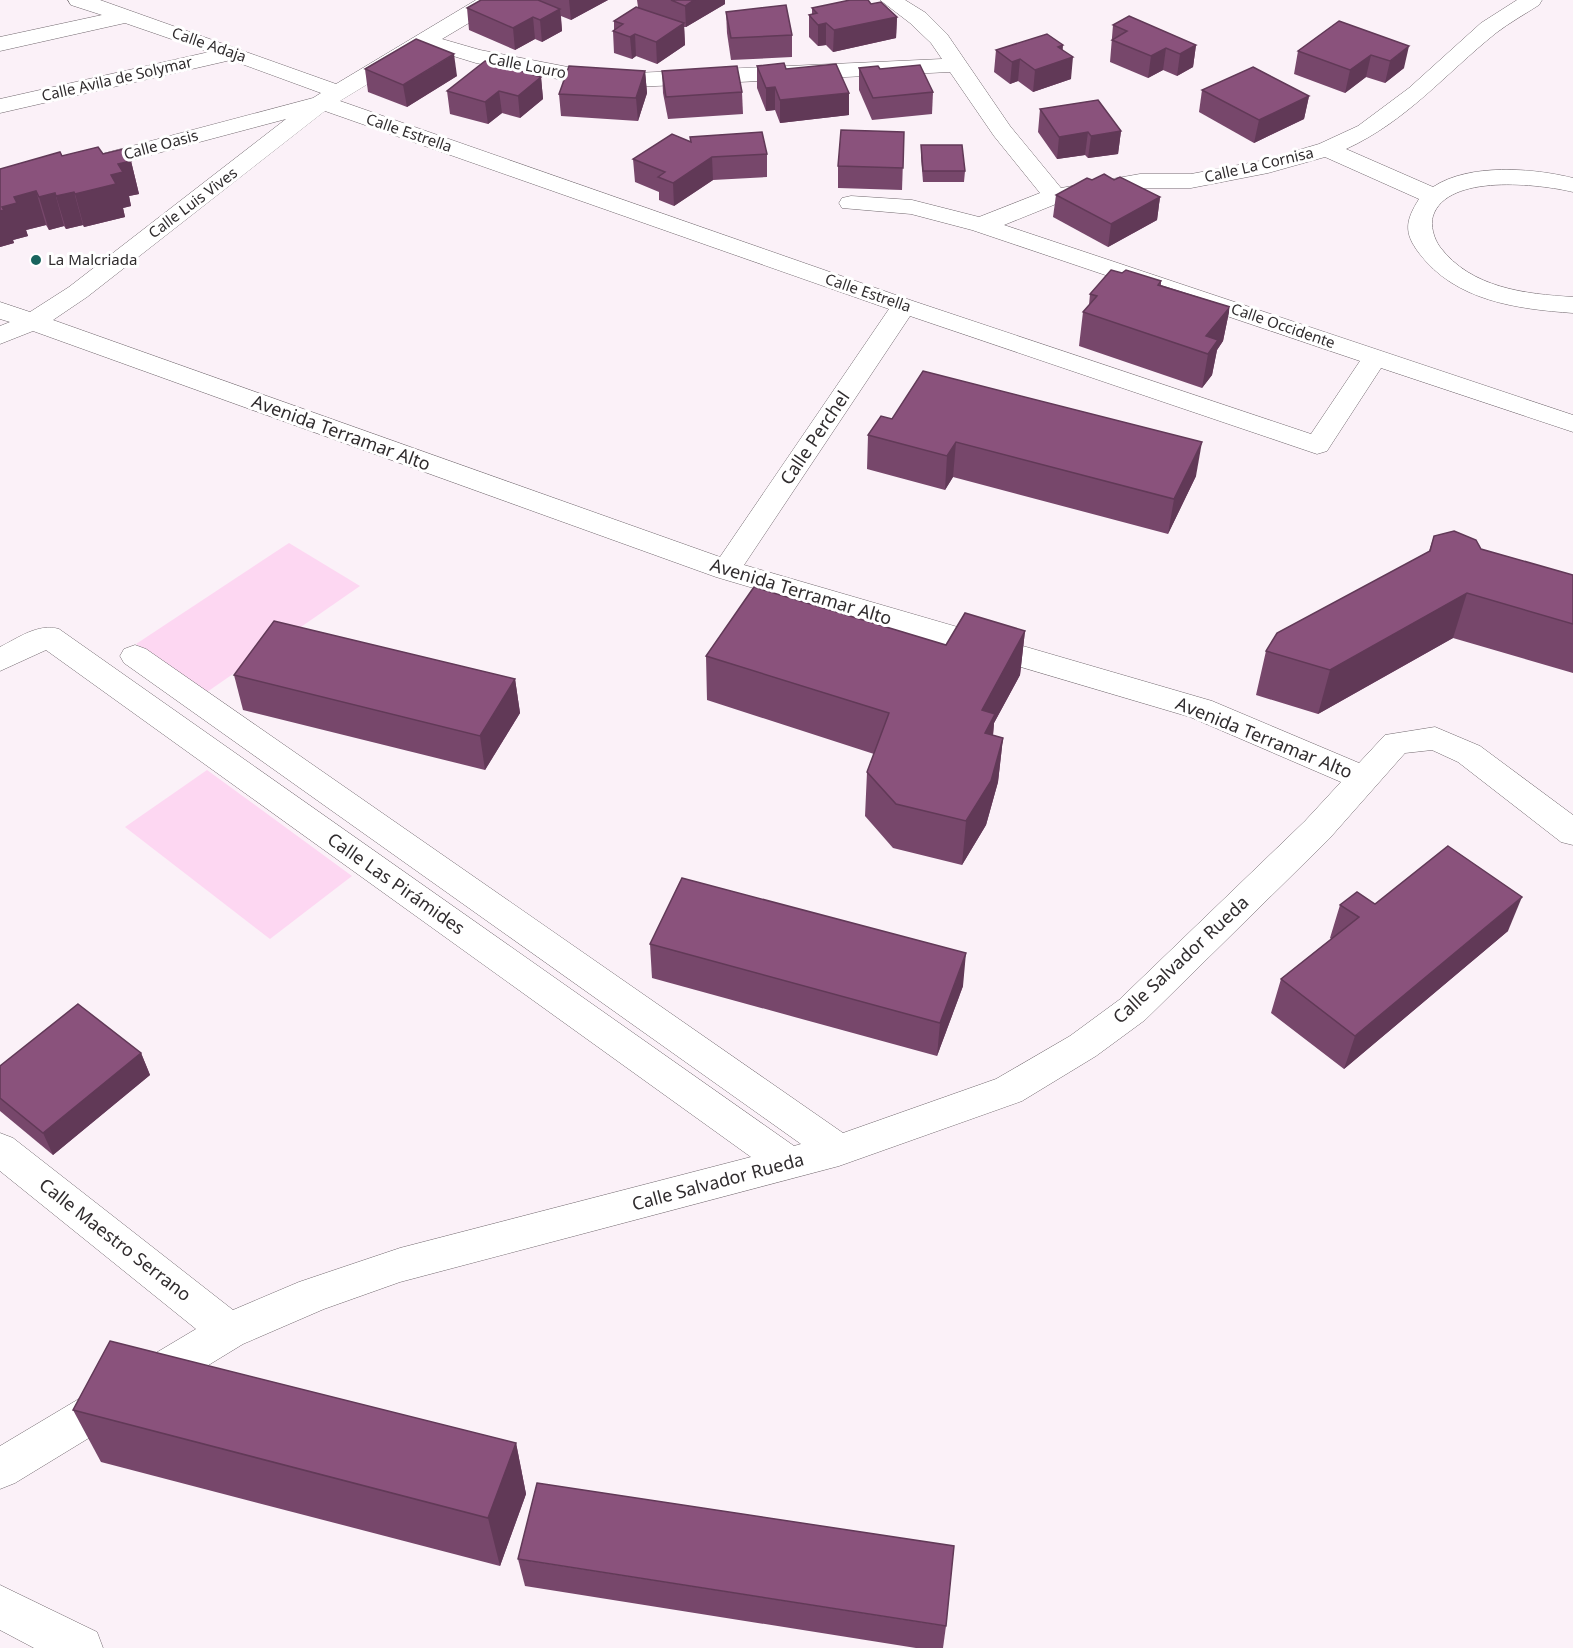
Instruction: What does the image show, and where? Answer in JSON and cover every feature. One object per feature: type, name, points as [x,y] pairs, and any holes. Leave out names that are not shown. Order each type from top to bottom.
[{"type":"street","name":"Calle Adaja","points":[[80,0],[234,53],[330,97]]},
{"type":"street","points":[[330,97],[491,0]]},
{"type":"street","points":[[891,0],[925,25],[939,39],[1002,131],[1054,196]]},
{"type":"street","name":"Calle La Cornisa","points":[[981,225],[1054,196],[1140,181],[1191,181],[1268,166],[1327,148],[1366,131],[1417,93],[1488,28],[1531,0]]},
{"type":"street","points":[[0,44],[127,16]]},
{"type":"street","name":"Calle Louro","points":[[423,40],[476,56],[573,75],[634,80],[956,65]]},
{"type":"street","name":"Calle Avila de Solymar","points":[[0,105],[234,53]]},
{"type":"street","name":"Calle Oasis","points":[[0,188],[330,97]]},
{"type":"street","name":"Calle Estrella","points":[[330,97],[904,306],[1317,445],[1375,358]]},
{"type":"street","name":"Calle Luis Vives","points":[[0,336],[34,321],[78,291],[330,97]]},
{"type":"street","points":[[1327,148],[1435,197]]},
{"type":"street","points":[[1573,185],[1525,176],[1489,177],[1458,184],[1435,197],[1421,215],[1421,236],[1434,258],[1460,278],[1495,294],[1537,304],[1573,305]]},
{"type":"street","name":"Calle Occidente","points":[[851,203],[912,207],[981,225],[1573,424]]},
{"type":"street","name":"Calle Perchel","points":[[726,570],[904,306]]},
{"type":"street","name":"Avenida Terramar Alto","points":[[0,310],[726,570],[1202,709],[1363,778],[1396,743],[1436,738],[1469,754],[1573,833]]},
{"type":"street","name":"Calle Las Pirámides","points":[[0,660],[48,636],[789,1163]]},
{"type":"street","points":[[135,656],[839,1150]]},
{"type":"street","name":"Calle Salvador Rueda","points":[[0,1469],[229,1330],[313,1295],[400,1265],[839,1150],[1010,1090],[1083,1046],[1132,1010],[1317,830],[1363,778]]},
{"type":"street","name":"Calle Maestro Serrano","points":[[0,1149],[229,1330]]},
{"type":"street","points":[[0,1607],[81,1648]]},
{"type":"shaded area","points":[[289,543],[360,586],[207,692],[136,644]]},
{"type":"shaded area","points":[[207,770],[352,876],[270,939],[125,827]]},
{"type":"building","points":[[481,0],[538,0],[560,9],[540,20],[533,17],[513,28],[467,8]]},
{"type":"building","points":[[671,0],[694,0],[685,6]]},
{"type":"building","points":[[850,0],[868,0],[871,4],[881,2],[897,17],[834,30],[826,23],[818,25],[809,15],[817,13],[812,8]]},
{"type":"building","points":[[786,5],[792,35],[731,38],[726,12]]},
{"type":"building","points":[[636,7],[684,23],[656,42],[635,34],[630,37],[613,31],[623,24],[614,21]]},
{"type":"building","points":[[1129,16],[1196,45],[1180,54],[1166,48],[1151,56],[1112,40],[1127,31],[1113,25]]},
{"type":"building","points":[[1339,21],[1409,46],[1390,61],[1371,55],[1350,70],[1298,51]]},
{"type":"building","points":[[1047,34],[1063,45],[1058,47],[1073,57],[1035,70],[1020,59],[1012,62],[996,50]]},
{"type":"building","points":[[416,39],[454,54],[403,85],[365,69]]},
{"type":"building","points":[[485,61],[541,77],[518,96],[499,91],[485,102],[447,91]]},
{"type":"building","points":[[784,63],[786,69],[836,64],[849,93],[780,100],[775,87],[766,88],[757,66]]},
{"type":"building","points":[[920,65],[933,92],[873,98],[859,68],[878,66],[880,69]]},
{"type":"building","points":[[569,66],[645,71],[636,98],[559,94]]},
{"type":"building","points":[[737,66],[742,92],[666,97],[662,71]]},
{"type":"building","points":[[1253,67],[1309,96],[1259,120],[1202,90]]},
{"type":"building","points":[[1098,100],[1121,131],[1091,136],[1088,132],[1059,137],[1040,109]]},
{"type":"building","points":[[841,130],[904,132],[903,168],[838,166]]},
{"type":"building","points":[[762,132],[767,154],[712,157],[673,183],[658,177],[665,172],[633,159],[672,134],[691,142],[690,137]]},
{"type":"building","points":[[921,145],[962,145],[965,171],[923,171]]},
{"type":"building","points":[[98,147],[103,154],[123,149],[131,161],[118,164],[123,172],[111,175],[116,184],[56,196],[55,193],[39,197],[36,191],[14,197],[17,203],[2,207],[4,210],[0,211],[0,169],[60,152],[62,156]]},
{"type":"building","points":[[1104,174],[1114,180],[1120,177],[1160,197],[1111,224],[1056,195],[1087,178],[1092,180]]},
{"type":"building","points":[[1111,270],[1122,273],[1126,270],[1161,281],[1158,285],[1230,307],[1206,336],[1218,340],[1208,354],[1083,312],[1097,296],[1090,294]]},
{"type":"building","points":[[923,371],[1202,442],[1174,499],[956,442],[947,456],[868,435],[881,416],[892,419]]},
{"type":"building","points":[[1454,531],[1476,540],[1481,549],[1573,575],[1573,624],[1467,593],[1330,670],[1266,651],[1277,633],[1430,551],[1434,536]]},
{"type":"building","points":[[754,587],[946,645],[965,613],[1025,631],[982,710],[995,714],[985,733],[1003,738],[991,781],[966,821],[896,804],[867,772],[889,713],[706,656]]},
{"type":"building","points":[[274,621],[515,679],[480,736],[234,675]]},
{"type":"building","points":[[1448,846],[1522,897],[1355,1036],[1281,979],[1359,917],[1340,905],[1357,892],[1375,904]]},
{"type":"building","points":[[682,878],[966,953],[940,1023],[650,944]]},
{"type":"building","points":[[78,1004],[141,1053],[43,1133],[0,1098],[0,1066]]},
{"type":"building","points":[[110,1341],[516,1443],[488,1518],[73,1410]]},
{"type":"building","points":[[537,1483],[954,1546],[946,1626],[518,1559]]},
{"type":"place","name":"La Malcriada","points":[[36,260]]}]
